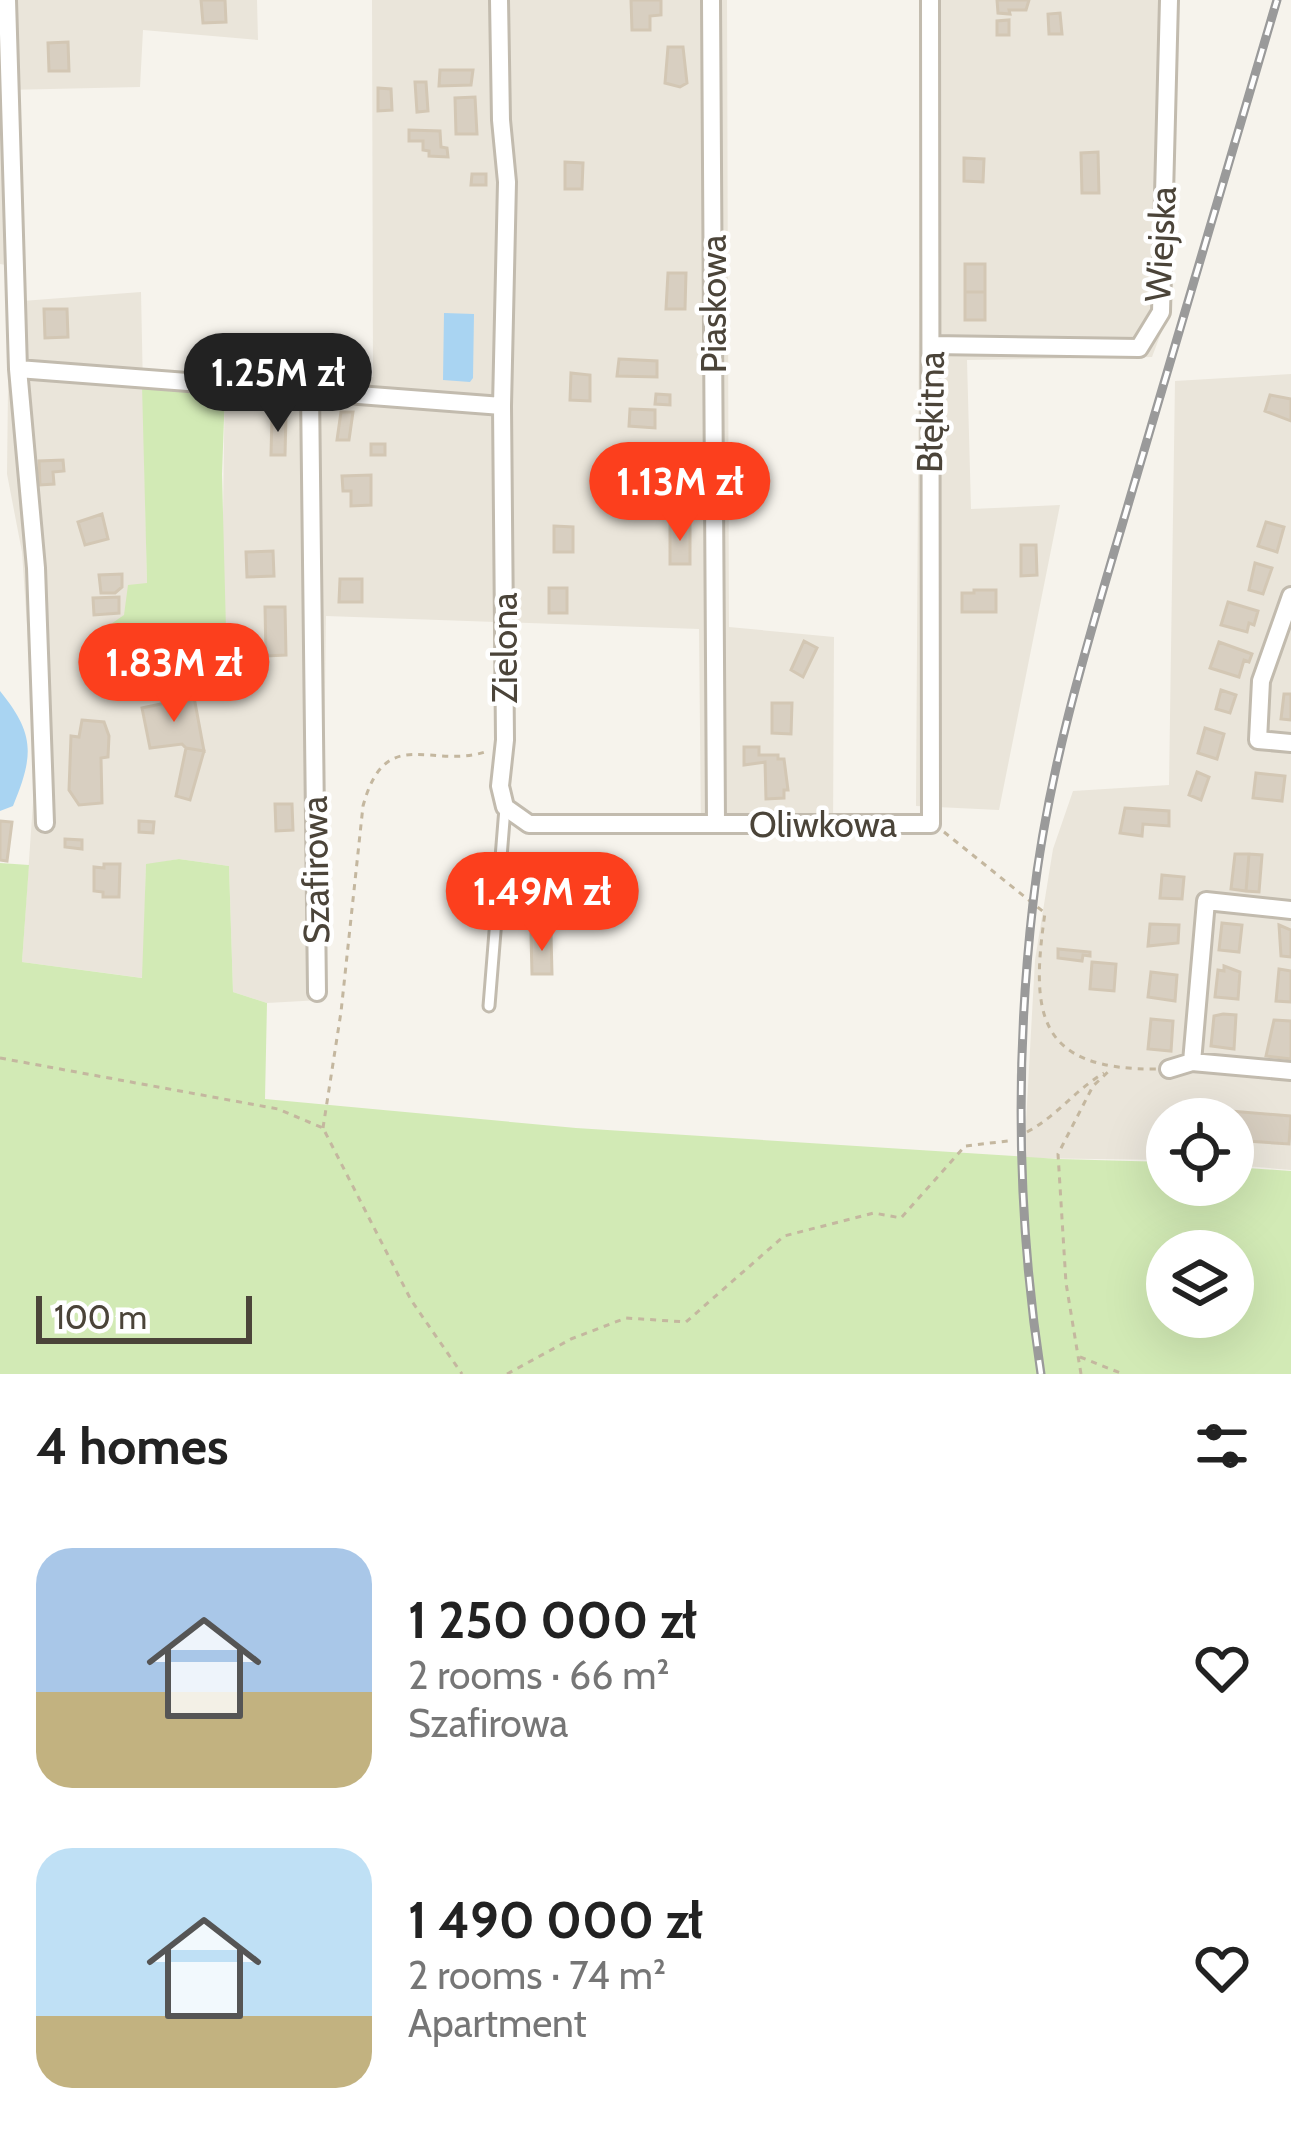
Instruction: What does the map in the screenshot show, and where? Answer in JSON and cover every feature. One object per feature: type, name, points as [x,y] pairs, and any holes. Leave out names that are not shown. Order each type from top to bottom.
[{"type":"street","points":[[7,0],[6,133],[18,369],[36,568],[45,823]]},
{"type":"street","name":"Zielona","points":[[499,0],[507,182],[502,406],[505,740],[500,786],[505,807]]},
{"type":"street","name":"Piaskowa","points":[[711,0],[716,824]]},
{"type":"street","name":"Błękitna","points":[[930,0],[931,824]]},
{"type":"street","name":"Wiejska","points":[[932,345],[1139,348],[1160,312],[1169,0]]},
{"type":"street","points":[[18,369],[502,406]]},
{"type":"street","name":"Szafirowa","points":[[310,389],[317,992]]},
{"type":"street","points":[[1291,596],[1261,681],[1258,740],[1291,742]]},
{"type":"street","name":"Oliwkowa","points":[[505,807],[529,824],[931,824]]},
{"type":"street","points":[[1192,1062],[1206,902],[1291,910]]},
{"type":"street","points":[[1169,1069],[1192,1062],[1291,1071]]},
{"type":"lane","name":"Zielona","points":[[490,1006],[505,807]]},
{"type":"path","points":[[462,1374],[411,1300],[323,1129],[363,806],[371,777],[400,755],[484,754],[505,740]]},
{"type":"path","points":[[931,824],[962,842],[1046,914],[1039,956],[1042,1009],[1053,1036],[1074,1055],[1111,1069],[1169,1069]]},
{"type":"path","points":[[0,1058],[278,1109],[323,1129]]},
{"type":"path","points":[[1027,1132],[1111,1069]]},
{"type":"path","points":[[1081,1374],[1066,1283],[1058,1154],[1093,1086],[1111,1069]]},
{"type":"path","points":[[507,1374],[572,1339],[626,1318],[686,1322],[784,1236],[874,1213],[901,1218],[965,1146],[1008,1141]]},
{"type":"path","points":[[1078,1356],[1123,1374]]},
{"type":"shaded area","points":[[0,0],[257,0],[258,40],[143,30],[140,87],[5,90],[6,265],[0,264]]},
{"type":"shaded area","points":[[372,0],[727,0],[729,627],[834,637],[833,833],[701,834],[699,629],[326,616],[321,1000],[267,1003],[233,992],[229,866],[179,859],[146,865],[143,978],[22,962],[36,759],[22,552],[7,474],[9,302],[141,292],[147,584],[124,615],[110,676],[152,664],[221,663],[225,369],[373,377]]},
{"type":"shaded area","points":[[921,0],[1176,0],[1172,304],[1152,357],[967,360],[971,509],[1060,505],[999,810],[916,806]]},
{"type":"shaded area","points":[[1291,374],[1291,1170],[1254,1167],[1254,1098],[1146,1098],[1146,1160],[1024,1158],[1035,960],[1053,849],[1073,791],[1169,785],[1175,381]]},
{"type":"green space","points":[[142,385],[225,391],[226,630],[222,663],[152,664],[110,676],[95,635],[124,615],[128,585],[147,583]]},
{"type":"green space","points":[[179,859],[229,866],[233,992],[267,1003],[265,1099],[576,1128],[1146,1161],[1146,1206],[1254,1206],[1254,1168],[1291,1171],[1291,1374],[0,1374],[0,863],[29,865],[22,962],[142,978],[146,864]]},
{"type":"water","points":[[444,313],[474,314],[470,382],[443,380]]},
{"type":"water","points":[[0,691],[20,720],[28,746],[25,773],[13,806],[0,811]]},
{"type":"building","points":[[201,0],[225,0],[226,22],[203,23]]},
{"type":"building","points":[[631,0],[661,0],[661,15],[650,16],[650,30],[632,30]]},
{"type":"building","points":[[997,0],[1029,0],[1026,10],[1009,10],[1010,14],[998,13]]},
{"type":"building","points":[[1060,13],[1062,34],[1049,34],[1048,14]]},
{"type":"building","points":[[1009,20],[1009,35],[997,35],[997,21]]},
{"type":"building","points":[[68,42],[69,71],[49,71],[48,43]]},
{"type":"building","points":[[668,47],[683,47],[687,83],[680,87],[665,83]]},
{"type":"building","points":[[440,70],[473,70],[471,85],[439,86]]},
{"type":"building","points":[[415,82],[426,82],[428,111],[417,112]]},
{"type":"building","points":[[378,88],[391,89],[392,110],[378,111]]},
{"type":"building","points":[[475,97],[477,134],[456,134],[455,98]]},
{"type":"building","points":[[409,130],[440,131],[441,147],[447,148],[448,157],[429,156],[423,141],[409,141]]},
{"type":"building","points":[[1098,152],[1099,193],[1082,193],[1081,153]]},
{"type":"building","points":[[964,158],[984,159],[983,182],[964,181]]},
{"type":"building","points":[[565,162],[583,163],[582,189],[565,189]]},
{"type":"building","points":[[472,174],[486,174],[486,185],[471,185]]},
{"type":"building","points":[[965,264],[985,264],[985,292],[965,292]]},
{"type":"building","points":[[668,273],[686,273],[685,309],[666,309]]},
{"type":"building","points":[[965,292],[985,292],[985,320],[965,320]]},
{"type":"building","points":[[44,309],[67,309],[68,337],[45,338]]},
{"type":"building","points":[[619,359],[657,361],[657,377],[617,376]]},
{"type":"building","points":[[571,373],[590,375],[590,401],[570,400]]},
{"type":"building","points":[[656,394],[670,395],[670,405],[655,404]]},
{"type":"building","points":[[1270,395],[1291,399],[1291,421],[1265,411]]},
{"type":"building","points":[[630,409],[655,410],[655,428],[629,426]]},
{"type":"building","points":[[341,412],[353,412],[349,440],[337,440]]},
{"type":"building","points":[[272,414],[286,415],[285,455],[271,455]]},
{"type":"building","points":[[371,444],[385,444],[385,455],[371,455]]},
{"type":"building","points":[[63,460],[64,471],[53,472],[54,484],[40,485],[39,461]]},
{"type":"building","points":[[371,475],[371,505],[351,506],[351,491],[343,491],[342,476]]},
{"type":"building","points":[[102,514],[108,539],[85,545],[78,522]]},
{"type":"building","points":[[1266,522],[1284,527],[1277,552],[1258,546]]},
{"type":"building","points":[[670,525],[690,525],[690,564],[670,564]]},
{"type":"building","points":[[554,526],[573,527],[573,552],[554,552]]},
{"type":"building","points":[[1021,545],[1036,545],[1037,575],[1021,576]]},
{"type":"building","points":[[273,551],[274,576],[247,577],[246,552]]},
{"type":"building","points":[[1255,563],[1272,568],[1263,594],[1249,590]]},
{"type":"building","points":[[122,574],[122,587],[115,593],[101,593],[99,575]]},
{"type":"building","points":[[340,579],[362,579],[362,602],[339,602]]},
{"type":"building","points":[[549,588],[567,588],[567,613],[549,613]]},
{"type":"building","points":[[996,590],[996,612],[962,612],[962,593]]},
{"type":"building","points":[[119,597],[119,613],[94,615],[93,598]]},
{"type":"building","points":[[1228,602],[1258,611],[1247,632],[1221,625]]},
{"type":"building","points":[[265,607],[285,607],[286,655],[266,656]]},
{"type":"building","points":[[804,641],[817,648],[803,677],[791,670]]},
{"type":"building","points":[[1219,642],[1252,654],[1249,662],[1244,660],[1239,677],[1210,668]]},
{"type":"building","points":[[1221,690],[1236,695],[1230,713],[1216,709]]},
{"type":"building","points":[[1284,694],[1291,694],[1291,720],[1281,719]]},
{"type":"building","points":[[194,697],[204,751],[182,744],[150,748],[142,708]]},
{"type":"building","points":[[772,703],[792,703],[791,734],[772,733]]},
{"type":"building","points":[[82,720],[104,722],[109,736],[108,757],[101,758],[102,803],[79,805],[69,790],[71,736],[79,737]]},
{"type":"building","points":[[1205,728],[1224,734],[1217,759],[1198,753]]},
{"type":"building","points":[[744,747],[759,747],[759,755],[784,759],[788,790],[784,798],[766,799],[765,762],[744,765]]},
{"type":"building","points":[[186,748],[204,751],[190,800],[176,796]]},
{"type":"building","points":[[1197,772],[1209,777],[1201,800],[1189,795]]},
{"type":"building","points":[[1256,773],[1285,776],[1282,801],[1253,798]]},
{"type":"building","points":[[275,804],[292,804],[293,830],[276,831]]},
{"type":"building","points":[[1125,808],[1169,811],[1169,826],[1143,824],[1142,836],[1120,833]]},
{"type":"building","points":[[0,821],[12,822],[7,861],[0,860]]},
{"type":"building","points":[[139,821],[154,822],[153,833],[139,832]]},
{"type":"building","points":[[65,839],[82,840],[82,849],[65,847]]},
{"type":"building","points":[[1235,854],[1249,854],[1246,891],[1231,889]]},
{"type":"building","points":[[1249,854],[1262,855],[1259,892],[1246,891]]},
{"type":"building","points":[[104,864],[120,864],[119,897],[103,897],[103,892],[94,891],[94,867],[104,868]]},
{"type":"building","points":[[1162,875],[1184,877],[1182,899],[1160,898]]},
{"type":"building","points":[[1222,923],[1242,925],[1239,952],[1219,950]]},
{"type":"building","points":[[1150,924],[1179,925],[1178,943],[1148,946]]},
{"type":"building","points":[[1279,925],[1291,930],[1291,957],[1281,956]]},
{"type":"building","points":[[531,934],[551,934],[552,974],[532,974]]},
{"type":"building","points":[[1058,949],[1090,952],[1090,956],[1083,955],[1082,961],[1058,958]]},
{"type":"building","points":[[1092,962],[1116,964],[1114,991],[1090,989]]},
{"type":"building","points":[[1224,966],[1240,972],[1238,999],[1215,997],[1218,970],[1224,971]]},
{"type":"building","points":[[1279,969],[1291,971],[1291,1002],[1276,1001]]},
{"type":"building","points":[[1151,972],[1177,975],[1175,1001],[1148,997]]},
{"type":"building","points":[[1236,1015],[1234,1049],[1211,1046],[1214,1016]]},
{"type":"building","points":[[1151,1019],[1173,1021],[1171,1051],[1148,1049]]},
{"type":"building","points":[[1274,1020],[1291,1021],[1291,1059],[1266,1056]]},
{"type":"building","points":[[1254,1113],[1291,1116],[1289,1144],[1254,1142]]},
{"type":"railway","points":[[1041,1374],[1027,1256],[1021,1139],[1023,1021],[1040,850],[1088,642],[1277,0]]}]
